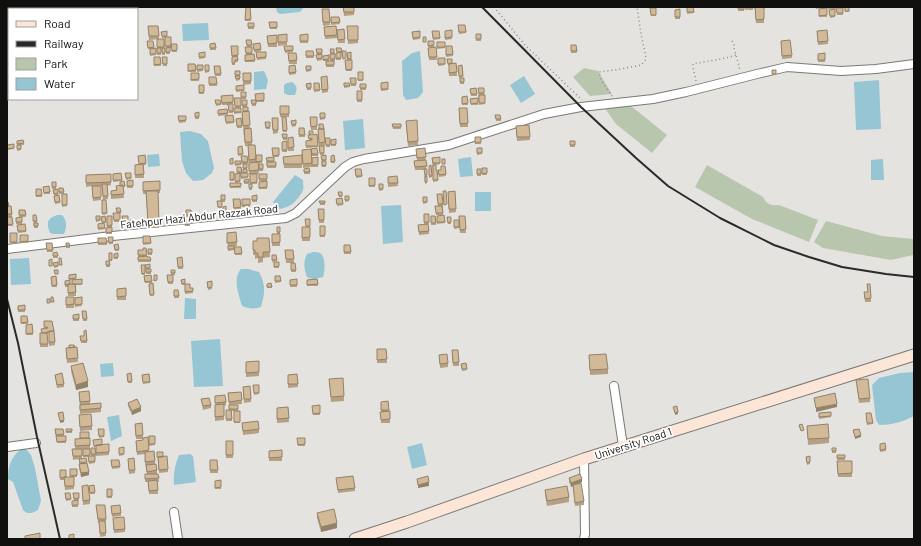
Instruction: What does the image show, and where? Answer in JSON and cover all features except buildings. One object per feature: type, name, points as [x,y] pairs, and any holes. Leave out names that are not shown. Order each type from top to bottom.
[{"type":"main road","name":"University Road 1","points":[[355,539],[623,446],[914,355]]},
{"type":"street","name":"Fatehpur Hazi Abdur Razzak Road","points":[[7,249],[103,237],[286,218],[296,213],[345,167],[353,162],[449,145],[544,114],[588,106],[653,99],[787,67],[842,71],[876,69],[914,64]]},
{"type":"street","points":[[614,386],[623,446]]},
{"type":"street","points":[[7,448],[36,443]]},
{"type":"street","points":[[584,459],[584,539]]},
{"type":"street","points":[[174,512],[178,539]]},
{"type":"path","points":[[494,7],[525,45],[588,106]]},
{"type":"path","points":[[616,103],[599,72],[642,65],[645,61],[646,58],[637,7]]},
{"type":"path","points":[[732,41],[742,78]]},
{"type":"path","points":[[698,89],[693,64],[726,58],[736,54]]},
{"type":"green space","points":[[584,68],[598,71],[612,94],[590,96],[573,77]]},
{"type":"green space","points":[[619,104],[631,106],[667,135],[652,153],[616,124],[604,107]]},
{"type":"green space","points":[[707,165],[763,197],[769,204],[779,205],[818,220],[809,242],[752,219],[695,187]]},
{"type":"green space","points":[[826,221],[882,236],[914,239],[913,255],[891,260],[823,248],[814,242]]},
{"type":"water","points":[[276,7],[304,7],[300,12],[280,14],[277,12]]},
{"type":"water","points":[[208,23],[209,40],[183,41],[182,24]]},
{"type":"water","points":[[420,51],[423,92],[418,98],[406,100],[403,95],[402,61],[412,53]]},
{"type":"water","points":[[264,71],[268,80],[266,89],[254,90],[254,72]]},
{"type":"water","points":[[524,76],[535,94],[521,103],[510,85]]},
{"type":"water","points":[[879,80],[881,129],[856,130],[854,82]]},
{"type":"water","points":[[292,82],[296,88],[295,95],[288,95],[284,93],[284,85]]},
{"type":"water","points":[[363,119],[365,148],[345,150],[343,121]]},
{"type":"water","points":[[190,131],[201,134],[208,141],[214,168],[212,173],[203,180],[193,181],[186,173],[182,161],[180,132]]},
{"type":"water","points":[[159,154],[160,166],[148,167],[147,155]]},
{"type":"water","points":[[471,157],[473,176],[460,177],[458,159]]},
{"type":"water","points":[[883,159],[884,180],[871,180],[871,160]]},
{"type":"water","points":[[295,175],[303,180],[303,189],[301,194],[293,204],[285,208],[277,209],[273,202]]},
{"type":"water","points":[[475,192],[491,192],[491,211],[475,211]]},
{"type":"water","points":[[401,205],[403,242],[383,244],[381,206]]},
{"type":"water","points":[[57,215],[62,215],[66,221],[66,229],[64,234],[50,233],[48,221]]},
{"type":"water","points":[[313,252],[320,253],[324,261],[325,268],[323,277],[317,279],[307,277],[304,263],[307,254]]},
{"type":"water","points":[[29,258],[31,284],[11,285],[10,259]]},
{"type":"water","points":[[241,269],[259,272],[263,281],[264,289],[261,307],[247,308],[242,306],[237,282],[238,273]]},
{"type":"water","points":[[185,298],[196,299],[196,319],[184,319]]},
{"type":"water","points":[[220,339],[223,386],[194,387],[191,341]]},
{"type":"water","points":[[113,363],[114,376],[101,377],[100,364]]},
{"type":"water","points":[[914,372],[914,416],[897,423],[879,425],[876,420],[872,385],[879,378],[900,373]]},
{"type":"water","points":[[119,415],[122,436],[111,441],[107,417]]},
{"type":"water","points":[[422,443],[427,465],[412,469],[407,447]]},
{"type":"water","points":[[21,449],[26,449],[31,455],[41,501],[38,510],[32,513],[27,513],[23,510],[13,482],[8,479],[11,462]]},
{"type":"water","points":[[190,454],[193,456],[196,482],[174,485],[176,462],[179,455]]},
{"type":"railway","points":[[482,7],[581,107],[668,186],[720,218],[774,245],[842,267],[914,277]]},
{"type":"railway","points":[[7,299],[18,343],[60,539]]}]
